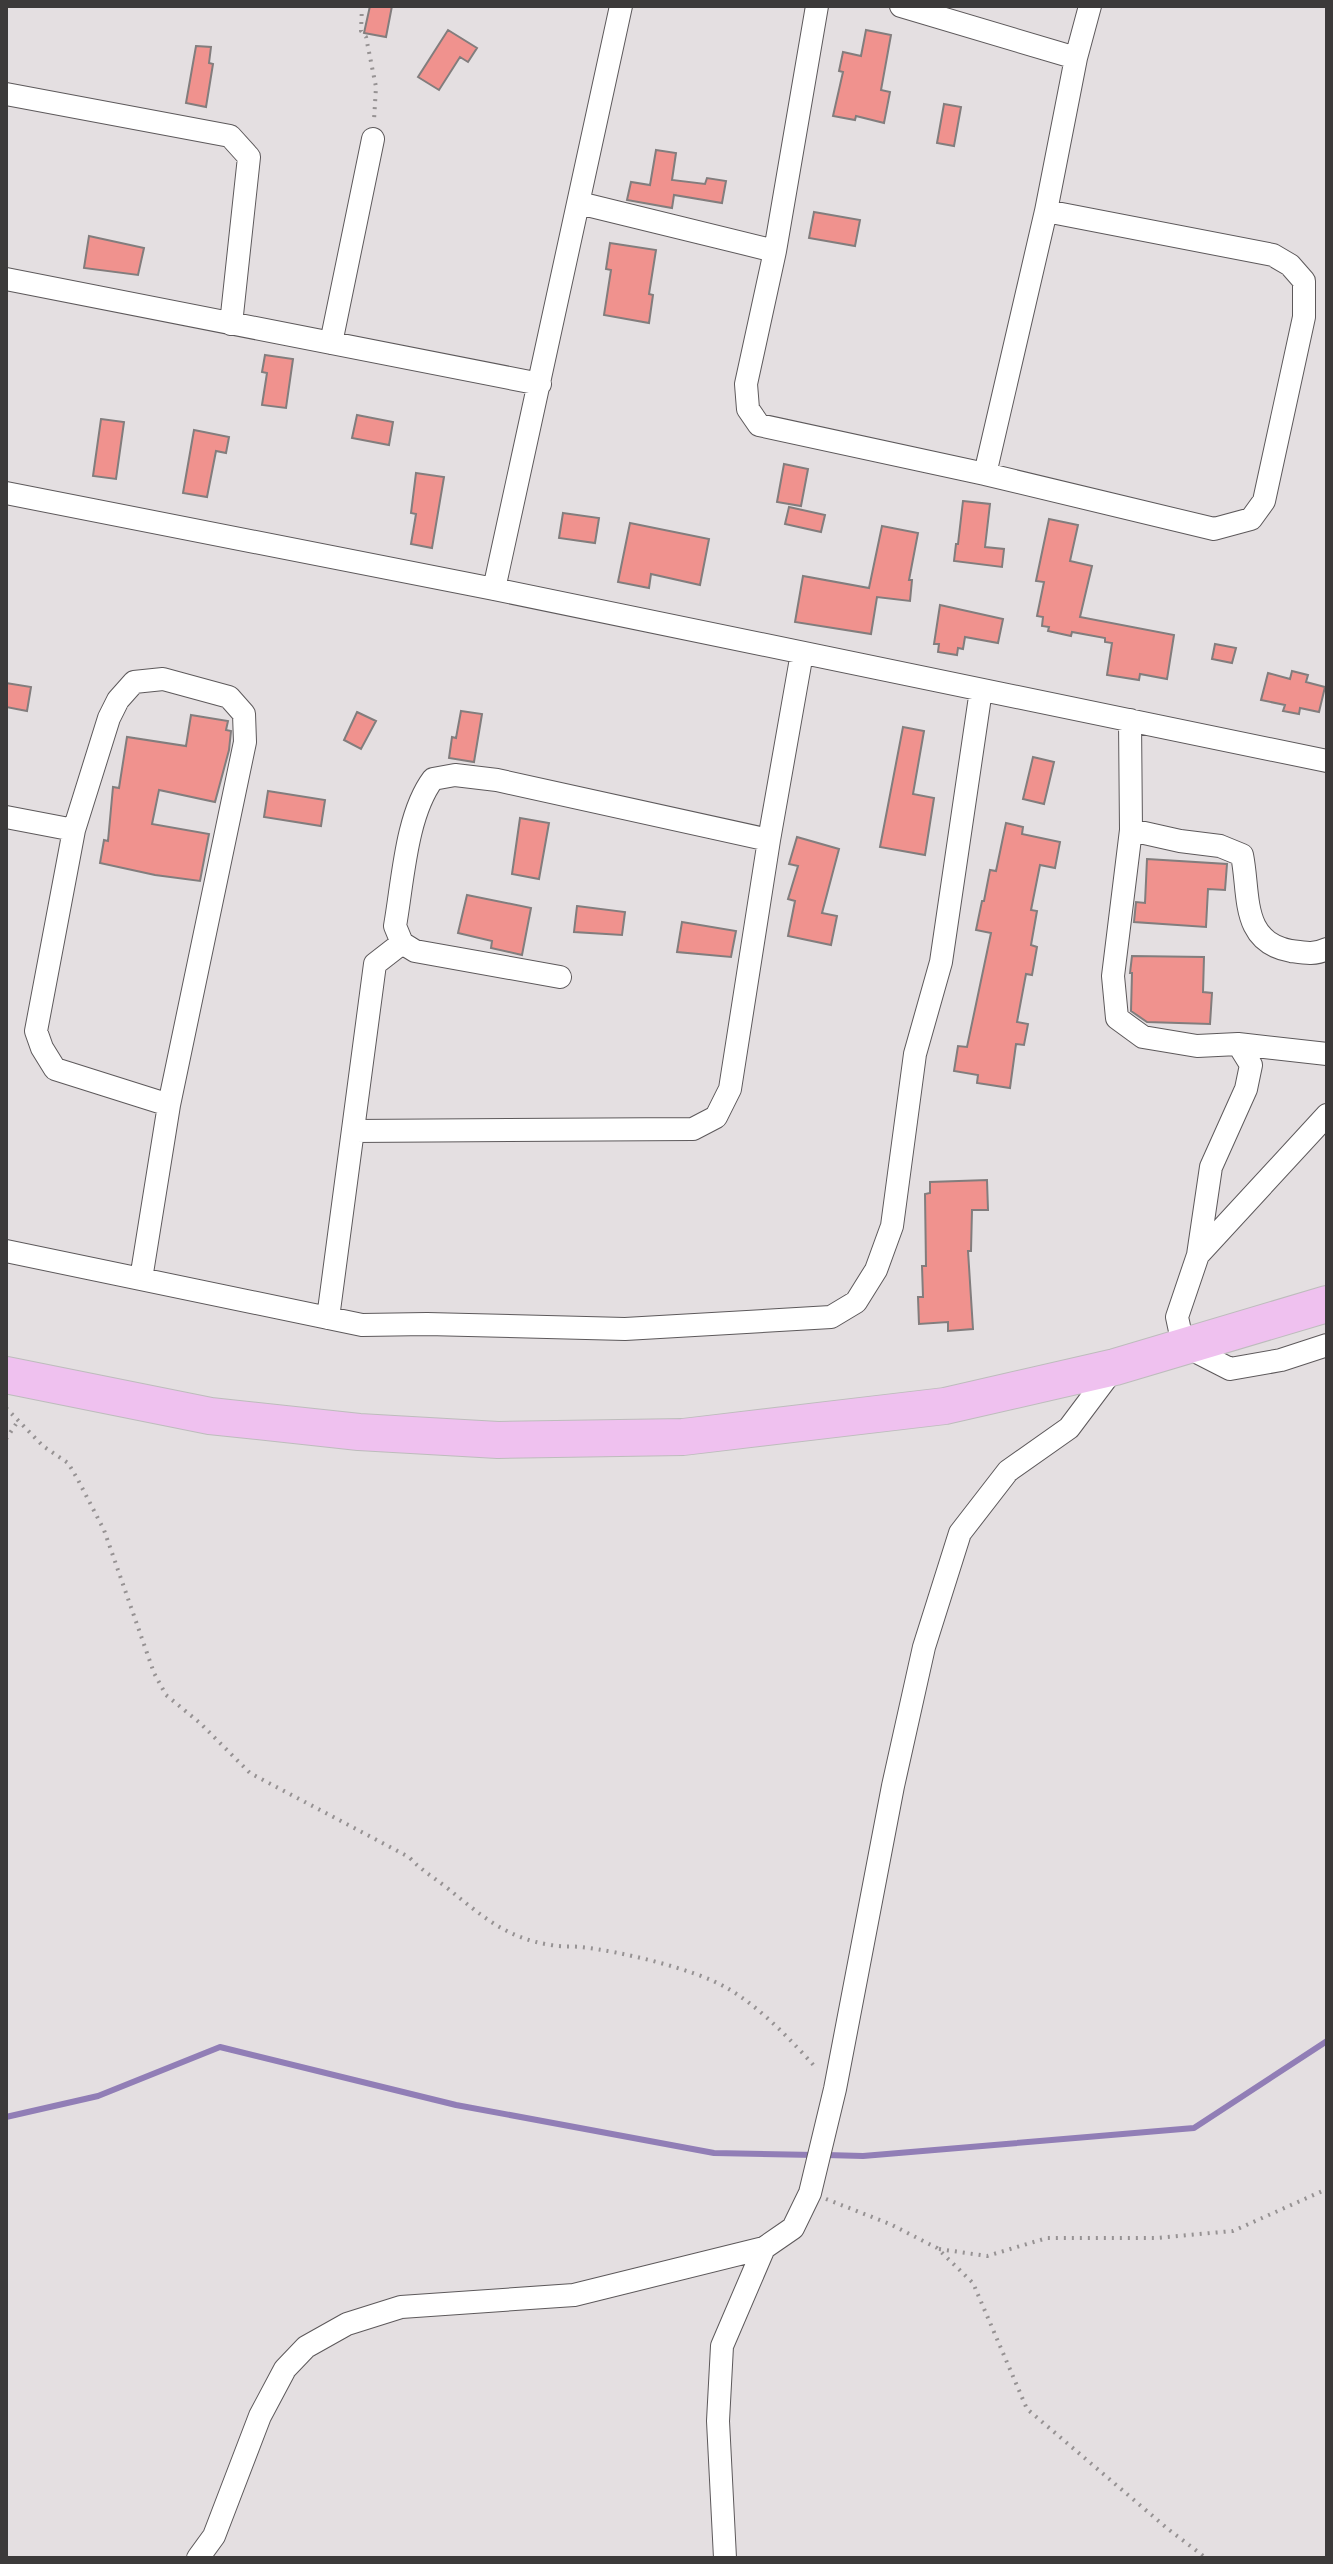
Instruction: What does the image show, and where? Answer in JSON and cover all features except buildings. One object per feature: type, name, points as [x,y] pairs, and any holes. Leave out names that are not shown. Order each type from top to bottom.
[{"type":"main road","points":[[6,1375],[210,1416],[359,1432],[498,1440],[683,1437],[945,1406],[1115,1367],[1327,1304]]},
{"type":"street","points":[[494,589],[621,6]]},
{"type":"street","points":[[817,6],[775,251],[746,384],[748,409],[759,425],[985,474],[1214,529],[1251,519],[1264,501],[1304,317],[1304,281],[1290,265],[1273,255],[1046,211]]},
{"type":"street","points":[[901,6],[1076,58]]},
{"type":"street","points":[[985,474],[1090,6]]},
{"type":"street","points":[[6,94],[230,136],[240,145],[249,157],[231,324]]},
{"type":"street","points":[[331,343],[373,139]]},
{"type":"street","points":[[579,203],[775,251]]},
{"type":"street","points":[[6,279],[540,384]]},
{"type":"street","points":[[6,493],[494,589],[1327,761]]},
{"type":"street","points":[[353,1131],[693,1129],[716,1117],[730,1089],[802,653]]},
{"type":"street","points":[[141,1279],[169,1105],[245,742],[244,714],[229,697],[163,679],[134,682],[118,700],[109,718],[74,830],[36,1031],[55,1069],[169,1105]]},
{"type":"street","points":[[6,1251],[362,1325],[625,1329],[831,1317],[856,1302],[876,1270],[892,1226],[915,1054],[941,962],[981,690]]},
{"type":"street","points":[[1130,720],[1131,830],[1113,976],[1117,1018],[1143,1037],[1197,1046],[1238,1044],[1327,1054]]},
{"type":"street","points":[[560,977],[415,951],[402,943],[395,926],[415,812],[433,779],[455,775],[497,780],[769,840]]},
{"type":"street","points":[[6,817],[74,830]]},
{"type":"street","points":[[1131,830],[1220,846],[1242,855],[1248,912],[1258,934],[1279,949],[1314,954],[1327,949]]},
{"type":"street","points":[[328,1318],[375,964],[402,943]]},
{"type":"street","points":[[1238,1044],[1251,1065],[1246,1089],[1211,1167],[1198,1255],[1177,1317],[1183,1345],[1230,1369],[1281,1360],[1327,1345]]},
{"type":"street","points":[[1198,1255],[1327,1115]]},
{"type":"street","points":[[198,2558],[214,2536],[260,2416],[285,2369],[306,2347],[347,2324],[401,2307],[574,2295],[764,2248],[793,2228],[810,2193],[835,2089],[893,1786],[924,1647],[960,1533],[1008,1471],[1069,1428],[1115,1367]]},
{"type":"street","points":[[725,2558],[718,2421],[722,2346],[764,2248]]},
{"type":"path","points":[[362,6],[361,31],[366,37],[376,87],[373,139]]},
{"type":"path","points":[[6,1408],[43,1446],[68,1463],[77,1478],[104,1530],[154,1673],[166,1695],[200,1723],[250,1773],[409,1857],[424,1873],[444,1885],[488,1922],[520,1937],[551,1946],[582,1947],[644,1960],[686,1971],[727,1987],[782,2032],[835,2089]]},
{"type":"path","points":[[6,1439],[18,1421]]},
{"type":"path","points":[[937,2248],[987,2256],[1047,2238],[1156,2238],[1233,2231],[1327,2189]]},
{"type":"path","points":[[810,2193],[890,2224],[937,2248],[973,2283],[1027,2409],[1206,2558]]},
{"type":"waterway","points":[[826,2155],[863,2156],[1194,2128],[1327,2041]]},
{"type":"waterway","points":[[6,2117],[98,2096],[220,2047],[456,2105],[714,2153],[815,2155]]}]
